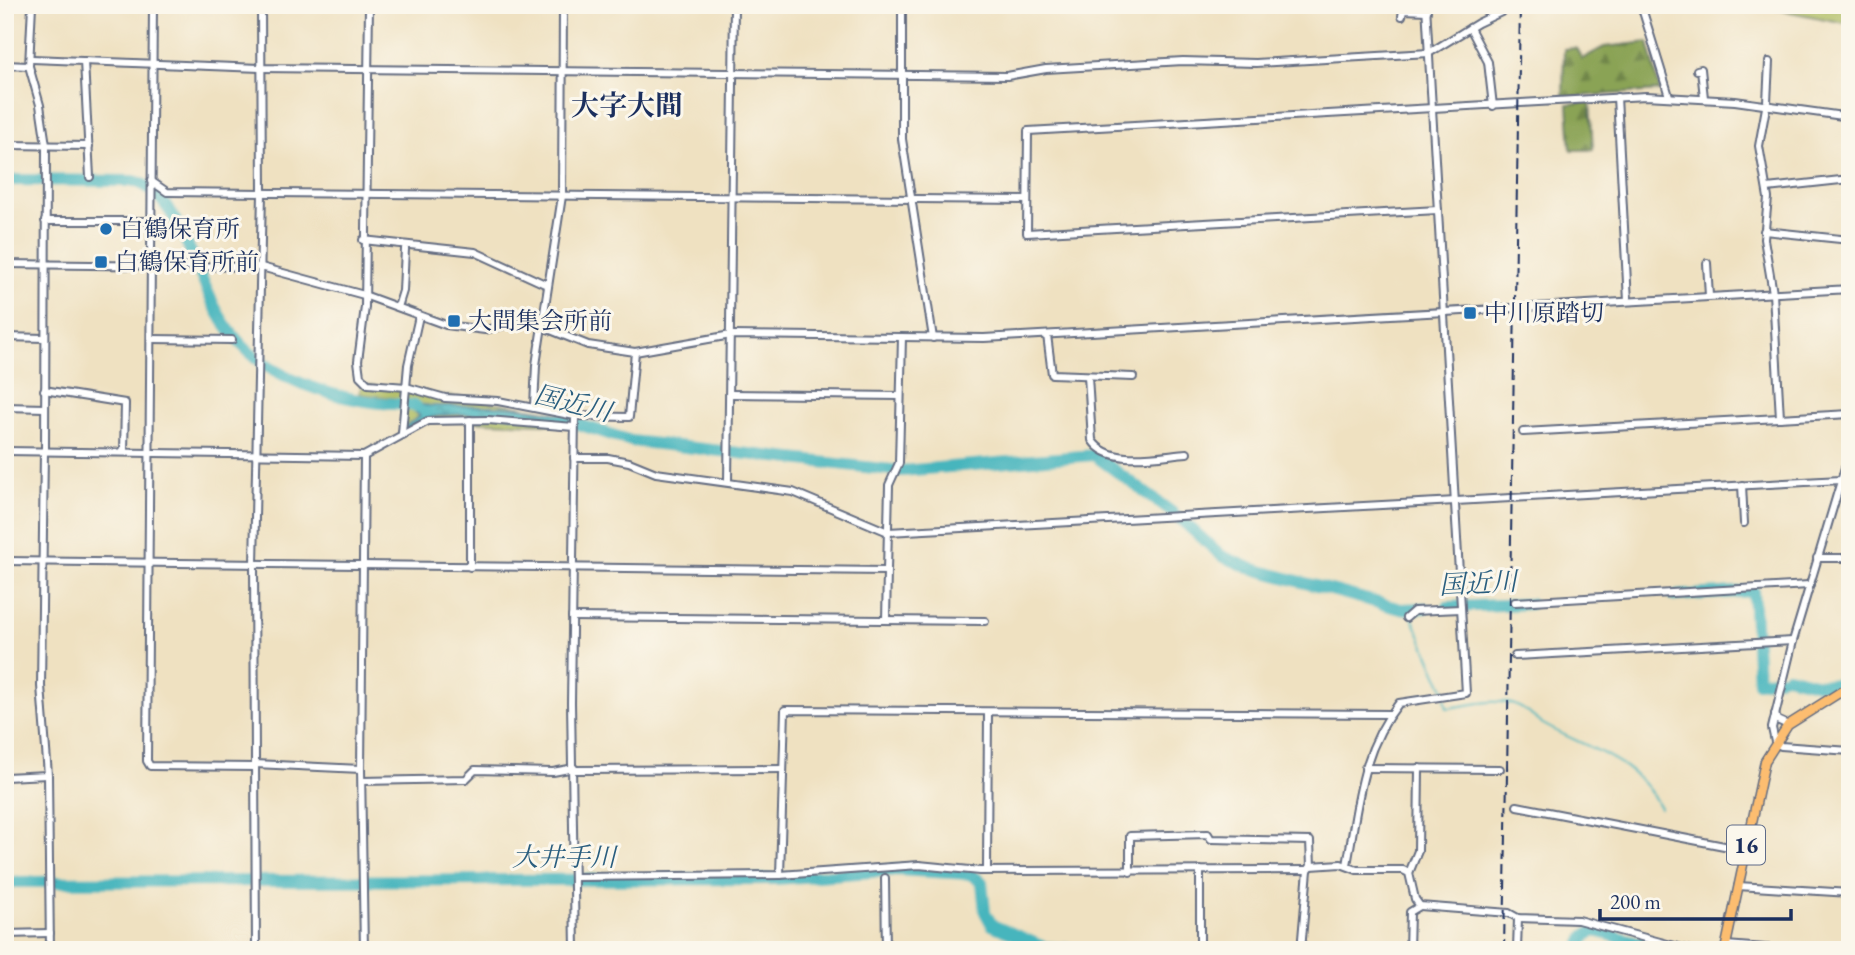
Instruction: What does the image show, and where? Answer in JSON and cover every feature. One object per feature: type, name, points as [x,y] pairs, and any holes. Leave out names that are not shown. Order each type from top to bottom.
[{"type":"main road","name":"16","points":[[1725,947],[1758,785],[1775,742],[1788,726],[1850,686]]},
{"type":"street","points":[[32,5],[30,62],[46,145],[41,687],[48,775],[50,950]]},
{"type":"street","points":[[153,5],[147,761],[150,766],[256,765],[361,769]]},
{"type":"street","points":[[256,950],[254,564],[262,193],[261,5]]},
{"type":"street","points":[[369,5],[364,295],[358,361],[360,376],[368,384],[406,387],[445,398],[534,406],[574,422]]},
{"type":"street","points":[[534,406],[536,365],[562,196],[563,5]]},
{"type":"street","points":[[728,482],[734,5]]},
{"type":"street","points":[[902,5],[902,139],[933,338]]},
{"type":"street","points":[[5,65],[84,61],[153,66],[260,68],[1007,76],[1046,69],[1183,61],[1256,63],[1429,53],[1516,5]]},
{"type":"street","points":[[1641,5],[1669,96]]},
{"type":"street","points":[[1347,865],[1365,768],[1376,737],[1390,714],[1399,704],[1466,692],[1427,8],[1403,10],[1402,16]]},
{"type":"street","points":[[1470,28],[1488,62],[1493,106]]},
{"type":"street","points":[[84,61],[90,177]]},
{"type":"street","points":[[1769,62],[1766,106],[1759,140],[1766,188],[1764,231],[1773,293],[1780,418]]},
{"type":"street","points":[[1697,70],[1701,69],[1704,98]]},
{"type":"street","points":[[1438,210],[1027,233],[1028,131],[1669,96],[1850,117]]},
{"type":"street","points":[[1618,97],[1628,301]]},
{"type":"street","points":[[5,145],[89,146]]},
{"type":"street","points":[[1766,188],[1850,178]]},
{"type":"street","points":[[151,186],[167,192],[1027,200]]},
{"type":"street","points":[[45,222],[151,221]]},
{"type":"street","points":[[1764,231],[1850,240]]},
{"type":"street","points":[[363,240],[475,252],[547,285]]},
{"type":"street","points":[[398,307],[403,291],[405,249]]},
{"type":"street","points":[[1707,263],[1709,296]]},
{"type":"street","points":[[5,264],[261,267],[364,295],[419,316],[479,330],[519,322],[543,326],[589,345],[635,352],[731,335],[933,338],[1047,335],[1850,289]]},
{"type":"street","points":[[402,433],[406,387],[419,316]]},
{"type":"street","points":[[1047,335],[1052,374],[1133,377]]},
{"type":"street","points":[[5,337],[44,338]]},
{"type":"street","points":[[886,620],[889,485],[895,471],[902,337]]},
{"type":"street","points":[[152,339],[232,340]]},
{"type":"street","points":[[5,451],[364,456],[428,421],[574,422],[629,417],[635,352]]},
{"type":"street","points":[[1088,376],[1092,440],[1095,446],[1116,456],[1187,453]]},
{"type":"street","points":[[44,390],[125,403],[124,452]]},
{"type":"street","points":[[730,394],[900,396]]},
{"type":"street","points":[[5,407],[44,408]]},
{"type":"street","points":[[1524,432],[1850,414]]},
{"type":"street","points":[[470,420],[470,567]]},
{"type":"street","points":[[574,422],[572,617],[575,950]]},
{"type":"street","points":[[1850,451],[1793,641],[1772,728],[1775,742],[1788,747],[1850,751]]},
{"type":"street","points":[[364,456],[361,769],[364,950]]},
{"type":"street","points":[[574,458],[629,462],[656,473],[793,492],[888,532],[1841,480]]},
{"type":"street","points":[[1742,485],[1744,523]]},
{"type":"street","points":[[1817,558],[1850,558]]},
{"type":"street","points":[[5,561],[887,571]]},
{"type":"street","points":[[1515,602],[1810,585]]},
{"type":"street","points":[[1406,618],[1414,611],[1461,609]]},
{"type":"street","points":[[572,617],[985,621]]},
{"type":"street","points":[[1515,656],[1793,641]]},
{"type":"street","points":[[780,875],[785,710],[1390,714]]},
{"type":"street","points":[[987,870],[988,712]]},
{"type":"street","points":[[1775,714],[1777,720],[1788,726]]},
{"type":"street","points":[[1365,768],[1500,769]]},
{"type":"street","points":[[1419,768],[1418,850],[1409,873],[1415,899],[1420,906]]},
{"type":"street","points":[[362,781],[461,780],[475,770],[553,772],[574,769],[783,769]]},
{"type":"street","points":[[5,777],[48,775]]},
{"type":"street","points":[[1517,806],[1745,850]]},
{"type":"street","points":[[1130,872],[1130,835],[1208,834],[1212,839],[1310,841],[1310,868],[1301,950]]},
{"type":"street","points":[[576,877],[780,875],[919,865],[987,870],[1130,872],[1347,865],[1357,870],[1397,869],[1409,873]]},
{"type":"street","points":[[1200,870],[1200,950]]},
{"type":"street","points":[[885,878],[886,950]]},
{"type":"street","points":[[1738,886],[1850,893]]},
{"type":"street","points":[[1409,950],[1410,912],[1420,906],[1509,913],[1518,918],[1578,920],[1689,950]]},
{"type":"street","points":[[1517,950],[1518,918]]},
{"type":"street","points":[[5,934],[50,933]]},
{"type":"street","points":[[1725,947],[1791,950]]},
{"type":"green space","points":[[1755,5],[1850,5],[1850,24]]},
{"type":"green space","points":[[1648,42],[1660,91],[1563,97],[1564,49],[1576,48],[1582,59],[1604,47]]},
{"type":"green space","points":[[1590,102],[1593,150],[1571,150],[1568,104]]},
{"type":"green space","points":[[362,384],[519,406],[573,420],[572,425],[427,420],[404,430],[406,400],[359,394]]},
{"type":"water","points":[[406,402],[430,406],[543,410],[573,420],[569,424],[519,417],[458,414],[426,419],[404,430],[403,428],[420,416],[406,405]]},
{"type":"waterway","name":"国近川","points":[[5,180],[133,181],[148,187],[161,199],[183,234],[224,323],[256,357],[275,371],[302,384],[331,393],[359,400],[416,406]]},
{"type":"waterway","name":"国近川","points":[[562,419],[631,441],[901,471],[1094,455],[1173,513]]},
{"type":"waterway","name":"国近川","points":[[1179,518],[1222,556],[1250,568],[1401,609],[1425,608]]},
{"type":"waterway","name":"国近川","points":[[1674,596],[1753,591],[1756,640]]},
{"type":"waterway","name":"国近川","points":[[1447,607],[1530,604]]},
{"type":"waterway","points":[[1412,617],[1445,692]]},
{"type":"waterway","name":"国近川","points":[[1756,645],[1758,682],[1779,678]]},
{"type":"waterway","name":"国近川","points":[[1787,676],[1827,685],[1850,680]]},
{"type":"waterway","points":[[1445,698],[1447,708],[1496,702],[1520,708],[1543,724],[1624,766],[1638,777],[1660,808]]},
{"type":"waterway","name":"大井手川","points":[[5,882],[775,879],[898,870],[970,874],[982,882],[985,912],[992,925],[1044,947],[1081,950]]},
{"type":"waterway","name":"大井手川","points":[[1579,950],[1586,935],[1595,931],[1669,950]]},
{"type":"railway","points":[[1504,950],[1520,5]]},
{"type":"place","name":"白鶴保育所","points":[[106,229]]},
{"type":"place","name":"白鶴保育所前","points":[[101,262]]},
{"type":"place","name":"中川原踏切","points":[[1470,313]]},
{"type":"place","name":"大間集会所前","points":[[454,321]]},
{"type":"district","name":"大字大間","points":[[627,105]]}]
